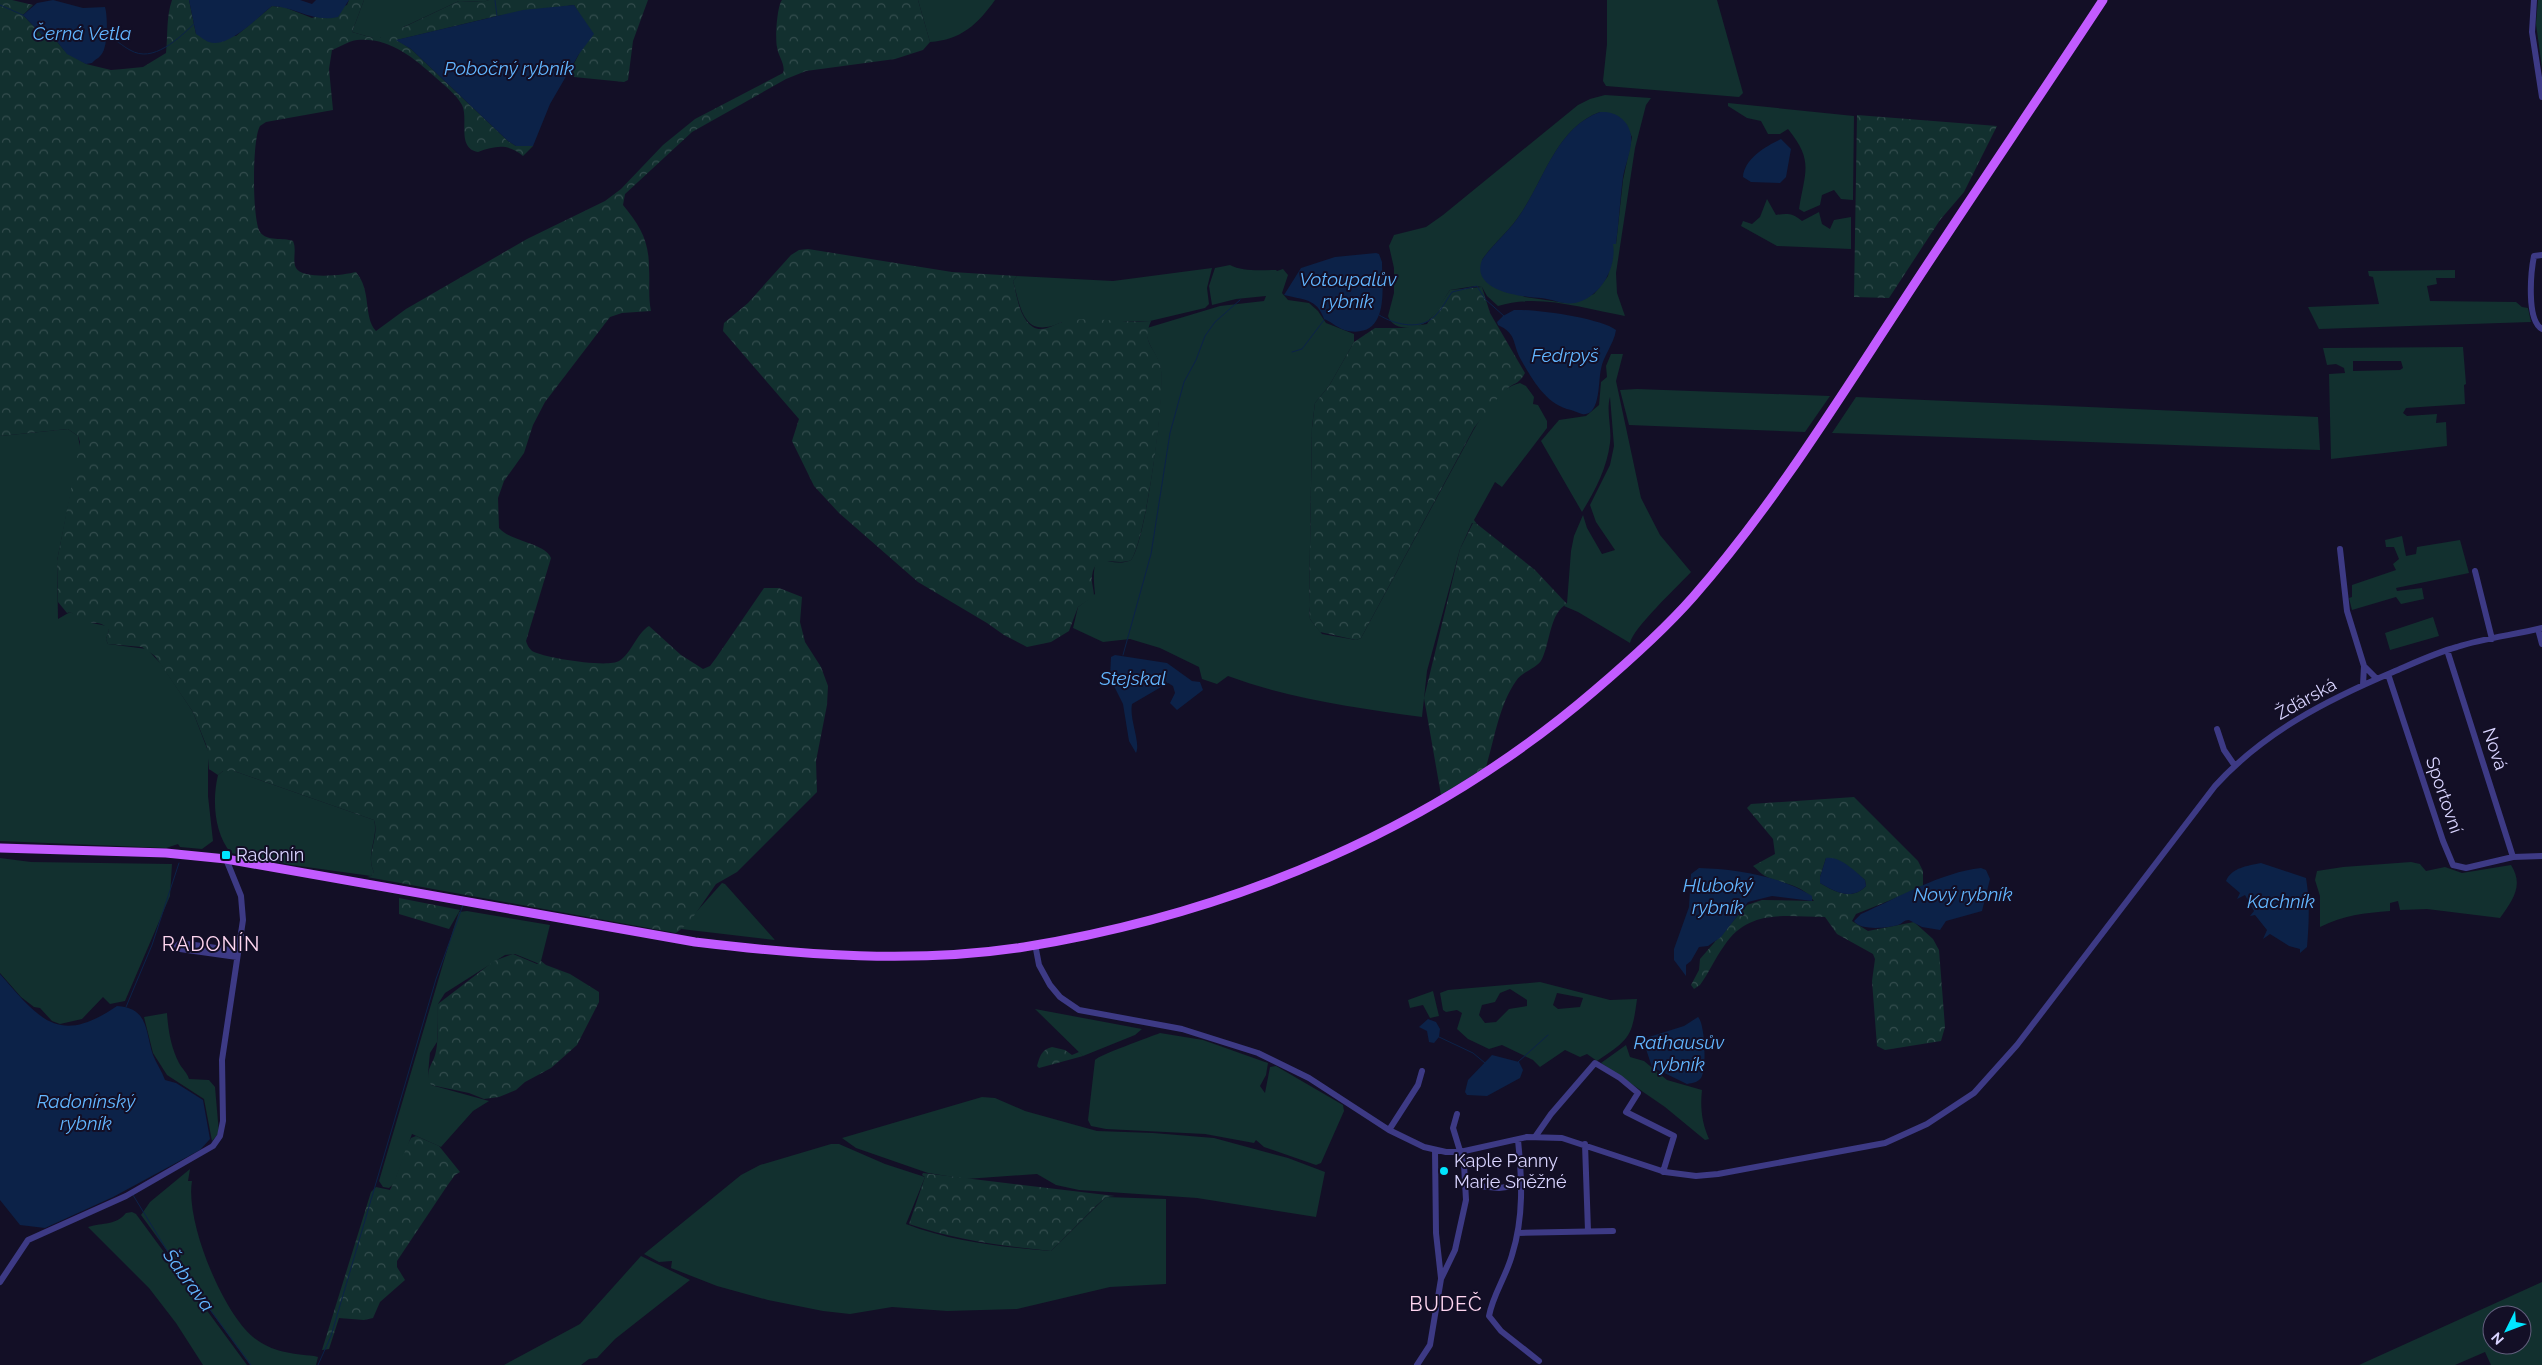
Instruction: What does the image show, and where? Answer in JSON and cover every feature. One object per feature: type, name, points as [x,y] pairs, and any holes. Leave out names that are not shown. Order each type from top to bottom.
[{"type":"main road","points":[[0,848],[166,853],[226,859],[695,942],[773,951],[902,955],[1004,949],[1035,944],[1154,920],[1266,885],[1368,841],[1448,797],[1532,742],[1610,678],[1693,597],[1727,557],[1787,477],[2103,0]]},
{"type":"street","points":[[2534,0],[2532,32],[2542,97]]},
{"type":"street","points":[[2542,255],[2534,256],[2530,272],[2533,308],[2538,326],[2542,329]]},
{"type":"street","points":[[2340,548],[2347,611],[2364,666],[2363,686]]},
{"type":"street","points":[[2475,571],[2492,639]]},
{"type":"street","name":"Žďárská","points":[[1035,944],[1039,965],[1050,986],[1066,1002],[1079,1010],[1182,1029],[1258,1053],[1309,1078],[1389,1130],[1435,1150],[1460,1152],[1535,1137],[1562,1138],[1585,1144],[1663,1172],[1705,1176],[1855,1150],[1885,1143],[1907,1134],[1947,1112],[1974,1093],[2001,1064],[2140,882],[2198,808],[2234,766],[2296,719],[2388,674],[2447,650],[2540,628]]},
{"type":"street","points":[[2540,628],[2542,644]]},
{"type":"street","name":"Nová","points":[[2447,650],[2513,857]]},
{"type":"street","points":[[2364,666],[2377,679]]},
{"type":"street","name":"Sportovní","points":[[2388,674],[2452,862],[2459,868],[2466,868],[2513,857],[2542,856]]},
{"type":"street","points":[[2217,729],[2224,750],[2234,766]]},
{"type":"street","points":[[0,1282],[28,1240],[126,1196],[213,1146],[220,1136],[224,1121],[222,1060],[242,929],[242,902],[226,859]]},
{"type":"street","points":[[179,943],[238,954],[180,949],[177,946],[179,943]]},
{"type":"street","points":[[1535,1137],[1551,1114],[1595,1063],[1620,1078],[1638,1093],[1626,1112],[1674,1136],[1663,1172]]},
{"type":"street","points":[[1389,1130],[1418,1084],[1422,1071]]},
{"type":"street","points":[[1417,1365],[1430,1344],[1441,1279],[1454,1250],[1462,1224],[1467,1185],[1453,1128],[1457,1114]]},
{"type":"street","points":[[1518,1140],[1522,1185],[1518,1233],[1506,1275],[1492,1300],[1489,1316],[1501,1331],[1538,1362]]},
{"type":"street","points":[[1585,1144],[1588,1231]]},
{"type":"street","points":[[1435,1150],[1436,1233],[1441,1279]]},
{"type":"street","points":[[1467,1185],[1499,1188],[1522,1185]]},
{"type":"street","points":[[1518,1233],[1612,1231]]},
{"type":"green space","points":[[0,0],[12,0],[33,5],[23,15],[42,35],[55,39],[64,50],[86,64],[111,70],[143,67],[166,53],[168,19],[172,0],[189,0],[196,34],[236,36],[272,6],[284,7],[312,18],[347,5],[349,0],[364,0],[352,32],[380,38],[389,29],[404,27],[459,1],[648,0],[633,41],[628,80],[624,82],[574,77],[571,69],[579,54],[582,19],[574,5],[497,16],[397,40],[411,49],[508,141],[516,146],[533,146],[523,156],[507,147],[490,148],[478,152],[471,149],[465,139],[464,111],[453,93],[400,50],[390,45],[369,40],[357,40],[332,50],[329,69],[333,110],[266,122],[260,126],[257,134],[254,162],[254,196],[257,224],[260,232],[267,237],[293,241],[295,265],[300,272],[324,276],[356,272],[364,287],[370,319],[376,331],[406,309],[527,239],[605,201],[621,189],[663,145],[695,119],[783,73],[784,70],[776,43],[778,15],[782,0],[918,0],[930,42],[923,50],[895,59],[806,71],[786,79],[692,132],[625,194],[623,205],[639,227],[649,258],[651,311],[622,313],[610,317],[545,402],[533,425],[524,453],[504,481],[498,498],[499,528],[504,533],[542,549],[551,558],[526,641],[532,651],[539,654],[590,663],[613,663],[623,658],[649,626],[681,655],[703,669],[710,666],[764,588],[779,588],[802,597],[800,622],[805,642],[821,667],[828,686],[827,705],[816,761],[817,792],[737,872],[716,884],[689,923],[676,933],[367,877],[371,876],[374,872],[371,859],[375,833],[374,820],[234,771],[223,771],[218,775],[209,769],[207,747],[193,712],[155,656],[142,647],[108,644],[106,639],[109,630],[106,627],[96,623],[79,624],[76,616],[70,612],[67,613],[58,602],[57,561],[80,442],[78,436],[68,429],[0,436]]},
{"type":"green space","points":[[364,0],[489,0],[484,2],[459,1],[380,38],[373,38],[352,32]]},
{"type":"green space","points":[[918,0],[995,0],[968,29],[951,38],[930,42]]},
{"type":"green space","points":[[1607,0],[1717,0],[1743,93],[1739,97],[1606,86],[1603,81],[1607,44]]},
{"type":"green space","points":[[2538,0],[2542,0],[2542,68],[2536,24]]},
{"type":"green space","points":[[1605,95],[1651,98],[1646,105],[1635,148],[1616,273],[1617,293],[1625,316],[1578,306],[1545,302],[1513,302],[1498,306],[1487,296],[1482,287],[1475,286],[1450,290],[1432,317],[1419,326],[1406,328],[1395,325],[1388,316],[1394,293],[1394,268],[1389,246],[1394,235],[1426,227],[1578,105]],"holes":[[[1600,112],[1625,123],[1632,137],[1623,180],[1616,244],[1613,244],[1608,276],[1594,294],[1566,303],[1525,297],[1483,276],[1482,260],[1517,219],[1551,159],[1572,131],[1585,120]]]},
{"type":"green space","points":[[1728,103],[1854,116],[1853,200],[1841,199],[1834,190],[1822,195],[1820,205],[1804,212],[1799,209],[1805,167],[1802,150],[1796,140],[1788,129],[1780,134],[1768,134],[1761,121],[1747,118],[1728,106]]},
{"type":"green space","points":[[1857,115],[1997,126],[1964,192],[1940,220],[1889,298],[1854,297]]},
{"type":"green space","points":[[1767,199],[1776,215],[1790,214],[1802,221],[1819,212],[1822,224],[1830,229],[1834,220],[1851,217],[1851,249],[1777,246],[1741,226],[1743,221],[1752,224],[1760,217]]},
{"type":"green space","points":[[808,249],[952,272],[1017,276],[1013,281],[1017,299],[1028,323],[1037,329],[1080,319],[1151,321],[1148,336],[1159,362],[1162,384],[1153,468],[1137,548],[1131,560],[1125,562],[1107,561],[1097,564],[1094,568],[1092,579],[1094,596],[1078,607],[1069,631],[1051,642],[1027,647],[1004,635],[918,582],[839,513],[814,486],[792,441],[799,419],[723,331],[724,323],[748,303],[791,255],[799,250]]},
{"type":"green space","points":[[1230,265],[1252,270],[1277,271],[1283,269],[1288,275],[1282,293],[1288,300],[1309,303],[1318,311],[1326,323],[1354,334],[1354,342],[1329,386],[1315,403],[1312,427],[1309,606],[1310,619],[1322,634],[1356,640],[1361,638],[1473,431],[1498,396],[1505,390],[1520,383],[1526,386],[1534,397],[1533,404],[1538,405],[1547,421],[1547,428],[1502,487],[1495,482],[1474,520],[1477,524],[1472,523],[1460,549],[1427,671],[1422,717],[1299,697],[1228,676],[1217,684],[1202,679],[1199,667],[1160,648],[1130,639],[1103,642],[1073,628],[1078,607],[1095,594],[1094,577],[1097,562],[1102,560],[1122,562],[1131,560],[1137,548],[1153,469],[1160,409],[1161,371],[1148,339],[1147,328],[1220,306],[1264,301],[1266,296],[1236,299],[1212,305],[1209,286],[1215,268]]},
{"type":"green space","points":[[1212,268],[1207,288],[1209,304],[1205,308],[1150,321],[1062,322],[1049,327],[1032,325],[1022,311],[1013,281],[1017,276],[1113,281]]},
{"type":"green space","points":[[2455,270],[2455,278],[2436,278],[2437,284],[2427,286],[2430,301],[2516,302],[2522,307],[2528,308],[2531,322],[2319,329],[2308,307],[2379,304],[2373,277],[2369,276],[2368,271]]},
{"type":"green space","points":[[1482,287],[1490,313],[1525,373],[1520,380],[1508,388],[1496,400],[1474,428],[1361,638],[1356,640],[1320,632],[1310,619],[1309,606],[1312,428],[1315,403],[1329,386],[1354,342],[1375,328],[1404,328],[1427,324],[1450,290]]},
{"type":"green space","points":[[2463,347],[2466,384],[2464,385],[2465,404],[2406,408],[2403,413],[2407,416],[2437,414],[2436,423],[2446,422],[2447,446],[2331,459],[2329,374],[2345,373],[2344,368],[2336,364],[2327,365],[2323,348]],"holes":[[[2353,361],[2401,361],[2403,368],[2400,370],[2353,371]]]},
{"type":"green space","points":[[1611,354],[1623,354],[1616,381],[1641,498],[1660,535],[1691,572],[1647,618],[1630,643],[1578,612],[1564,606],[1567,603],[1574,536],[1583,515],[1587,528],[1602,554],[1615,550],[1596,522],[1590,505],[1610,465],[1614,446],[1610,397],[1610,437],[1606,461],[1600,479],[1582,512],[1541,441],[1559,420],[1586,416],[1599,405],[1601,382],[1607,377],[1606,366]]},
{"type":"green space","points":[[1620,390],[1830,396],[1805,432],[1629,425]]},
{"type":"green space","points":[[1856,397],[2318,417],[2320,450],[1832,433]]},
{"type":"green space","points":[[68,429],[78,436],[80,447],[57,561],[58,619],[70,612],[92,623],[107,626],[109,630],[106,639],[108,644],[147,649],[161,664],[193,712],[208,751],[208,796],[213,841],[202,849],[180,847],[178,844],[166,848],[0,841],[0,436]]},
{"type":"green space","points":[[1473,523],[1477,524],[1535,570],[1567,604],[1557,614],[1542,659],[1519,678],[1505,701],[1486,767],[1441,795],[1424,698],[1460,549]]},
{"type":"green space","points":[[2402,536],[2406,556],[2416,554],[2417,547],[2460,540],[2469,573],[2396,588],[2397,591],[2422,588],[2424,599],[2401,604],[2396,597],[2352,610],[2349,598],[2352,597],[2352,585],[2396,570],[2393,564],[2399,559],[2394,547],[2386,547],[2385,540]]},
{"type":"green space","points":[[2433,617],[2439,636],[2390,650],[2385,633]]},
{"type":"green space","points":[[223,771],[234,771],[374,820],[375,833],[371,859],[374,872],[371,876],[292,865],[231,853],[221,836],[216,816],[216,785],[218,775]]},
{"type":"green space","points":[[1854,797],[1918,861],[1923,871],[1923,887],[1856,914],[1852,921],[1868,931],[1914,922],[1933,939],[1939,950],[1945,1027],[1941,1041],[1885,1050],[1877,1046],[1872,981],[1875,959],[1873,954],[1837,934],[1825,917],[1769,917],[1745,925],[1724,946],[1700,985],[1694,989],[1691,985],[1699,970],[1700,959],[1747,905],[1762,900],[1814,901],[1804,891],[1765,876],[1753,866],[1775,854],[1773,839],[1747,808],[1751,804]],"holes":[[[1826,858],[1847,866],[1865,880],[1866,886],[1861,891],[1843,894],[1820,883]]]},
{"type":"green space","points":[[0,858],[31,862],[172,864],[170,896],[125,1001],[110,1004],[103,997],[82,1019],[60,1024],[52,1021],[40,1008],[34,1007],[21,997],[0,973]]},
{"type":"green space","points":[[2411,862],[2420,864],[2426,871],[2445,867],[2462,873],[2511,865],[2517,879],[2517,886],[2513,899],[2500,918],[2427,909],[2400,910],[2398,901],[2390,903],[2390,911],[2354,915],[2320,927],[2320,896],[2315,880],[2317,871],[2343,867]]},
{"type":"green space","points":[[722,883],[725,884],[775,940],[681,929]]},
{"type":"green space","points":[[399,898],[460,910],[449,929],[399,914]]},
{"type":"green space","points":[[467,911],[550,925],[541,961],[537,963],[515,954],[505,955],[445,993],[438,1004],[437,1042],[430,1053],[428,1074],[431,1085],[489,1101],[473,1111],[441,1147],[412,1134],[394,1184],[389,1188],[383,1187],[379,1181],[453,930],[459,912]]},
{"type":"green space","points":[[513,954],[537,964],[541,961],[546,965],[570,974],[599,992],[599,1002],[577,1045],[551,1068],[525,1082],[516,1090],[499,1097],[484,1099],[469,1093],[431,1085],[428,1076],[437,1045],[438,1004],[494,961]]},
{"type":"green space","points":[[1540,982],[1610,1000],[1637,999],[1633,1022],[1628,1036],[1608,1054],[1597,1061],[1587,1054],[1580,1057],[1565,1050],[1540,1067],[1533,1060],[1502,1045],[1489,1049],[1468,1039],[1457,1029],[1462,1013],[1457,1010],[1446,1012],[1443,1010],[1440,993],[1448,990]],"holes":[[[1510,989],[1527,1000],[1527,1006],[1509,1009],[1496,1022],[1485,1023],[1479,1015],[1482,1005],[1495,1002],[1500,993]],[[1557,993],[1583,998],[1580,1007],[1558,1009],[1553,1005]]]},
{"type":"green space","points":[[1433,991],[1439,1016],[1430,1018],[1423,1005],[1410,1008],[1408,1000]]},
{"type":"green space","points":[[1035,1009],[1142,1029],[1135,1035],[1083,1056]]},
{"type":"green space","points":[[167,1013],[174,1051],[189,1079],[209,1080],[215,1087],[219,1133],[212,1141],[204,1099],[167,1075],[153,1053],[144,1017]]},
{"type":"green space","points":[[1160,1033],[1203,1040],[1268,1063],[1266,1075],[1260,1086],[1265,1093],[1270,1067],[1276,1066],[1343,1105],[1344,1111],[1321,1163],[1316,1165],[1264,1147],[1256,1140],[1254,1143],[1205,1134],[1106,1129],[1091,1126],[1088,1120],[1095,1060],[1115,1050]]},
{"type":"green space","points":[[1626,1045],[1630,1057],[1644,1061],[1667,1080],[1702,1090],[1702,1115],[1709,1139],[1705,1140],[1665,1107],[1601,1063]]},
{"type":"green space","points":[[1052,1047],[1065,1050],[1072,1055],[1079,1052],[1075,1047],[1083,1056],[1039,1068],[1037,1066],[1042,1054],[1045,1050]]},
{"type":"green space","points":[[982,1097],[995,1098],[1025,1111],[1097,1131],[1214,1138],[1288,1158],[1325,1172],[1316,1217],[1197,1198],[1079,1190],[1056,1185],[1037,1174],[966,1179],[928,1173],[856,1148],[842,1138]]},
{"type":"green space","points":[[416,1136],[439,1146],[460,1172],[455,1175],[447,1186],[397,1261],[397,1267],[405,1280],[380,1302],[373,1318],[364,1320],[339,1318],[329,1349],[322,1350],[371,1192],[376,1187],[390,1190],[408,1144],[411,1138]]},
{"type":"green space","points":[[831,1144],[839,1144],[885,1164],[925,1177],[906,1224],[978,1243],[1051,1251],[1106,1197],[1166,1199],[1166,1284],[1110,1287],[1017,1309],[947,1311],[892,1307],[850,1314],[823,1311],[768,1300],[717,1286],[671,1268],[672,1261],[659,1262],[644,1254],[741,1175],[760,1165]]},
{"type":"green space","points":[[190,1169],[188,1181],[192,1181],[191,1198],[200,1241],[218,1287],[229,1307],[241,1324],[260,1342],[274,1349],[318,1357],[316,1365],[250,1365],[141,1215],[150,1202]]},
{"type":"green space","points":[[923,1173],[1115,1196],[1106,1197],[1051,1251],[1015,1247],[979,1242],[926,1230],[909,1224],[925,1177],[922,1175]]},
{"type":"green space","points":[[132,1212],[136,1214],[247,1365],[203,1365],[176,1323],[149,1288],[88,1227],[113,1222],[126,1213]]},
{"type":"green space","points":[[641,1256],[690,1280],[615,1339],[597,1358],[589,1359],[581,1365],[504,1365],[580,1324]]},
{"type":"green space","points":[[2542,1282],[2542,1365],[2491,1365],[2486,1355],[2532,1355],[2532,1305],[2491,1305]]},
{"type":"green space","points":[[2482,1309],[2482,1353],[2455,1365],[2359,1365]]},
{"type":"water","name":"Černá Vetla","points":[[53,0],[83,8],[105,7],[107,25],[105,46],[101,55],[92,63],[86,64],[67,54],[55,39],[42,35],[23,15],[37,3]]},
{"type":"water","points":[[189,0],[300,0],[312,4],[316,0],[349,0],[338,17],[329,18],[321,18],[272,6],[234,37],[217,43],[207,41],[196,34]]},
{"type":"water","name":"Pobočný rybník","points":[[574,5],[594,34],[579,54],[550,104],[533,146],[516,146],[508,141],[411,49],[396,40],[523,10]]},
{"type":"water","points":[[1600,112],[1611,113],[1620,117],[1624,120],[1631,135],[1630,150],[1623,177],[1616,244],[1613,244],[1612,263],[1605,281],[1592,295],[1575,303],[1562,303],[1511,294],[1490,285],[1483,279],[1480,270],[1482,260],[1517,219],[1551,158],[1561,144],[1585,120]]},
{"type":"water","points":[[1781,139],[1791,149],[1786,177],[1780,183],[1751,182],[1743,177],[1747,164],[1757,154]]},
{"type":"water","name":"Votoupalův rybník","points":[[1379,254],[1382,262],[1383,285],[1381,309],[1371,327],[1362,331],[1344,330],[1324,319],[1313,303],[1284,295],[1301,268],[1335,257]]},
{"type":"water","name":"Fedrpyš","points":[[1514,310],[1582,318],[1616,330],[1602,364],[1598,397],[1593,410],[1581,414],[1562,407],[1554,403],[1541,390],[1520,358],[1511,335],[1498,325],[1497,322],[1503,316]]},
{"type":"water","name":"Stejskal","points":[[1115,655],[1167,663],[1192,681],[1200,682],[1203,690],[1177,710],[1170,703],[1175,693],[1173,686],[1168,683],[1132,704],[1132,717],[1137,743],[1136,753],[1129,741],[1123,704],[1110,678],[1111,657]]},
{"type":"water","points":[[1826,858],[1837,859],[1857,872],[1865,880],[1866,886],[1861,891],[1843,894],[1820,883]]},
{"type":"water","name":"Kachník","points":[[2261,863],[2306,878],[2309,912],[2307,947],[2300,953],[2300,949],[2289,946],[2270,934],[2263,939],[2267,930],[2255,915],[2250,916],[2254,911],[2245,895],[2237,899],[2240,893],[2226,881],[2236,870]]},
{"type":"water","name":"Hluboký rybník","points":[[1699,868],[1742,872],[1786,883],[1812,896],[1812,901],[1772,896],[1748,902],[1721,937],[1708,946],[1699,947],[1691,961],[1686,965],[1686,976],[1674,960],[1674,949],[1689,907],[1691,874]]},
{"type":"water","name":"Nový rybník","points":[[1981,868],[1986,870],[1990,879],[1982,911],[1946,921],[1940,930],[1922,927],[1909,920],[1898,925],[1881,928],[1862,926],[1854,921],[1861,914],[1920,886],[1966,870]]},
{"type":"water","name":"Radonínský rybník","points":[[0,974],[39,1015],[65,1026],[80,1024],[97,1018],[117,1006],[135,1011],[144,1022],[153,1055],[165,1080],[176,1083],[203,1100],[210,1139],[200,1150],[113,1197],[45,1228],[20,1225],[0,1200]]},
{"type":"water","name":"Rathausův rybník","points":[[1698,1017],[1702,1028],[1704,1046],[1704,1066],[1701,1078],[1687,1084],[1652,1067],[1645,1046],[1649,1037],[1684,1026]]},
{"type":"water","points":[[1428,1019],[1436,1022],[1440,1029],[1439,1037],[1434,1043],[1429,1042],[1427,1031],[1419,1027]]},
{"type":"water","points":[[1492,1055],[1519,1062],[1523,1070],[1520,1078],[1487,1096],[1467,1095],[1465,1092],[1468,1080]]},
{"type":"waterway","points":[[495,0],[497,16]]},
{"type":"waterway","points":[[0,5],[25,16]]},
{"type":"waterway","points":[[106,36],[130,50],[148,54],[156,52],[173,42],[195,23]]},
{"type":"waterway","points":[[1379,315],[1400,324],[1416,325],[1423,323],[1436,315],[1452,292],[1477,286],[1485,299],[1504,316]]},
{"type":"waterway","points":[[1123,655],[1151,554],[1170,433],[1184,382],[1196,360],[1205,336],[1215,322],[1240,300]]},
{"type":"waterway","points":[[1292,352],[1302,349],[1324,320]]},
{"type":"waterway","points":[[126,1007],[152,945],[179,863]]},
{"type":"waterway","points":[[318,1365],[331,1336],[436,979],[463,905]]},
{"type":"waterway","points":[[1518,1062],[1548,1035]]},
{"type":"waterway","points":[[1439,1037],[1473,1053],[1485,1063]]},
{"type":"waterway","name":"Šabrava","points":[[133,1195],[171,1257],[251,1365]]},
{"type":"place","name":"Radonín","points":[[226,855]]},
{"type":"place","name":"Kaple Panny Marie Sněžné","points":[[1444,1171]]},
{"type":"district","name":"RADONÍN","points":[[211,944]]},
{"type":"district","name":"BUDEČ","points":[[1446,1304]]}]
